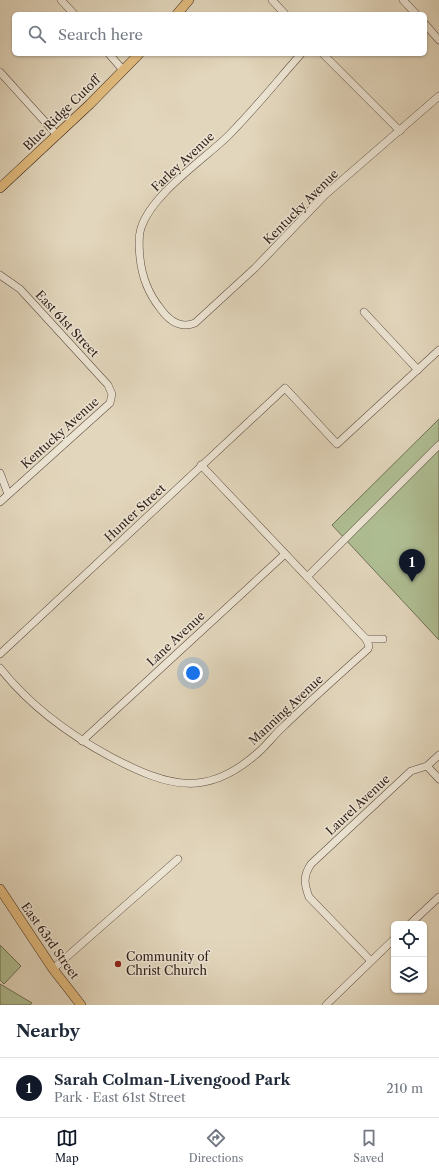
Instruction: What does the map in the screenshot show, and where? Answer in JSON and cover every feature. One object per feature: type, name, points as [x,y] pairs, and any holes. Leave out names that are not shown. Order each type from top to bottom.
[{"type":"main road","points":[[179,12],[189,0]]},
{"type":"main road","name":"Blue Ridge Cutoff","points":[[0,188],[57,135],[137,56]]},
{"type":"main road","name":"East 63rd Street","points":[[0,889],[53,969],[81,1005]]},
{"type":"street","points":[[61,0],[72,12]]},
{"type":"street","points":[[272,0],[283,12]]},
{"type":"street","points":[[404,0],[414,12]]},
{"type":"street","points":[[427,26],[439,40]]},
{"type":"street","points":[[111,56],[124,70]]},
{"type":"street","name":"Farley Avenue","points":[[176,324],[164,314],[151,297],[142,273],[139,242],[141,229],[146,216],[165,192],[228,136],[299,56]]},
{"type":"street","points":[[325,56],[400,131]]},
{"type":"street","points":[[0,72],[57,135]]},
{"type":"street","name":"Kentucky Avenue","points":[[176,324],[190,325],[195,323],[255,268],[325,195],[439,96]]},
{"type":"street","name":"East 61st Street","points":[[0,275],[20,289],[108,385],[112,394]]},
{"type":"street","points":[[364,312],[418,370],[439,350]]},
{"type":"street","name":"Hunter Street","points":[[0,654],[285,388],[337,444],[418,370]]},
{"type":"street","name":"Kentucky Avenue","points":[[0,502],[110,403],[112,394]]},
{"type":"street","points":[[307,576],[439,445]]},
{"type":"street","points":[[201,465],[366,639],[384,639]]},
{"type":"street","points":[[0,473],[8,494]]},
{"type":"street","name":"Lane Avenue","points":[[82,741],[285,554]]},
{"type":"street","name":"Manning Avenue","points":[[82,741],[131,767],[158,779],[174,783],[204,783],[226,775],[262,749],[283,726],[368,649],[369,646],[366,639]]},
{"type":"street","points":[[0,668],[34,705],[82,741]]},
{"type":"street","name":"Laurel Avenue","points":[[370,960],[309,897],[304,883],[306,872],[311,864],[411,771],[427,766],[439,755]]},
{"type":"street","points":[[427,766],[439,778]]},
{"type":"street","points":[[53,969],[178,859]]},
{"type":"street","points":[[413,921],[439,897]]},
{"type":"street","points":[[326,1005],[370,960],[391,942]]},
{"type":"green space","points":[[439,419],[439,640],[332,525]]},
{"type":"green space","points":[[0,945],[21,966],[4,984],[0,980]]},
{"type":"green space","points":[[0,984],[32,1003],[30,1005],[0,1005]]},
{"type":"place","name":"Sarah Colman-Livengood Park","points":[[412,582]]},
{"type":"place","name":"Community of Christ Church","points":[[118,964]]}]
